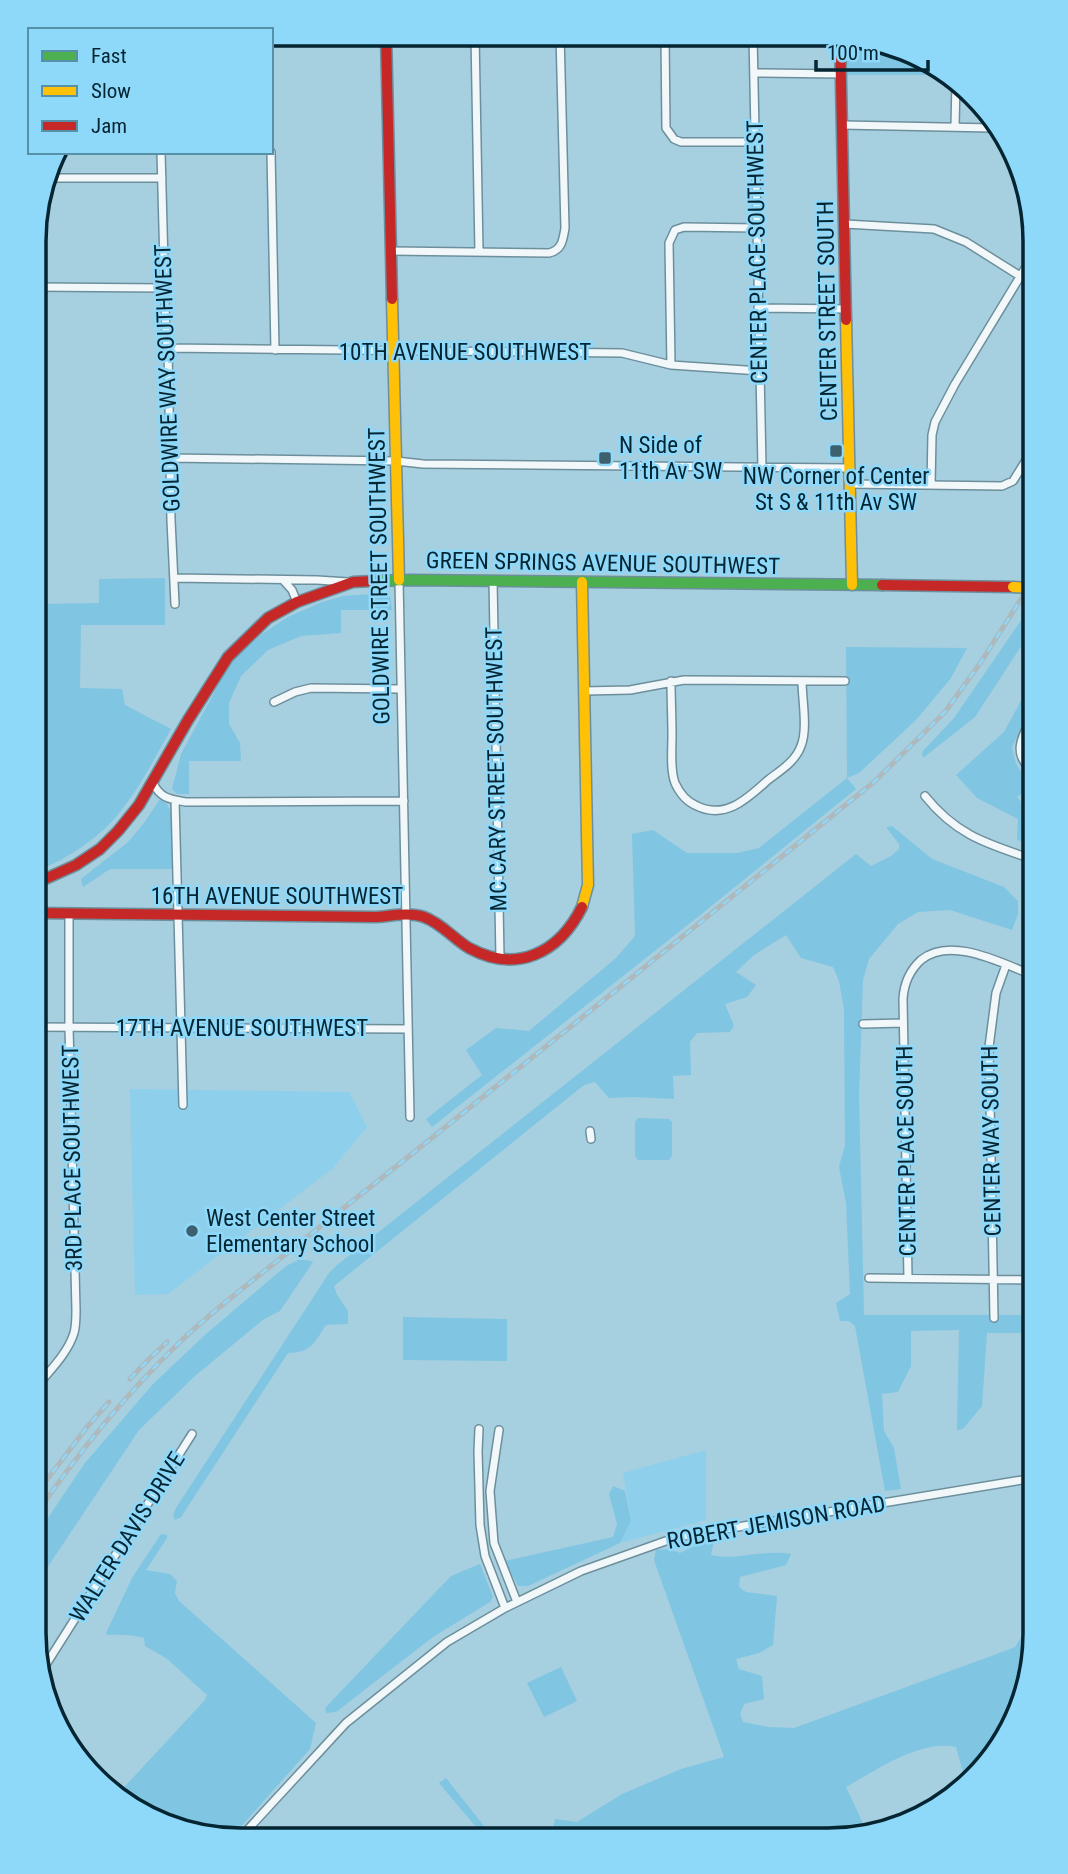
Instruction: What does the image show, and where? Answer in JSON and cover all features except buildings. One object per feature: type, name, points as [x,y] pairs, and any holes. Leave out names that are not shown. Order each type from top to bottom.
[{"type":"street","name":"GOLDWIRE STREET SOUTHWEST","points":[[386,46],[410,1117]]},
{"type":"street","points":[[474,46],[479,252]]},
{"type":"street","points":[[391,251],[549,253],[562,245],[565,228],[560,46]]},
{"type":"street","points":[[665,46],[666,128],[674,139],[681,142],[755,142]]},
{"type":"street","name":"CENTER PLACE SOUTHWEST","points":[[753,46],[761,467]]},
{"type":"street","name":"CENTER STREET SOUTH","points":[[841,46],[852,585]]},
{"type":"street","points":[[754,73],[841,74]]},
{"type":"street","points":[[955,127],[956,94]]},
{"type":"street","points":[[842,125],[987,128]]},
{"type":"street","name":"GOLDWIRE WAY SOUTHWEST","points":[[162,154],[164,288],[176,604]]},
{"type":"street","points":[[271,154],[275,350]]},
{"type":"street","points":[[56,178],[162,178]]},
{"type":"street","points":[[845,224],[934,229],[966,242],[1020,276]]},
{"type":"street","points":[[671,366],[669,243],[675,230],[684,227],[757,228]]},
{"type":"street","points":[[931,485],[932,435],[935,422],[1023,271]]},
{"type":"street","points":[[46,287],[164,288]]},
{"type":"street","points":[[758,308],[847,309]]},
{"type":"street","name":"10TH AVENUE SOUTHWEST","points":[[168,348],[622,353],[671,366],[760,371]]},
{"type":"street","points":[[170,458],[396,461],[423,464],[849,468]]},
{"type":"street","points":[[849,484],[1002,486],[1013,481],[1023,465]]},
{"type":"street","name":"GREEN SPRINGS AVENUE SOUTHWEST","points":[[174,578],[1023,587]]},
{"type":"street","points":[[282,579],[292,590],[296,601]]},
{"type":"street","name":"MC CARY STREET SOUTHWEST","points":[[492,580],[500,958]]},
{"type":"street","name":"GREEN SPRINGS AVENUE SOUTHWEST","points":[[46,879],[76,865],[100,849],[118,831],[153,783],[188,720],[228,657],[268,618],[296,601],[353,582]]},
{"type":"street","name":"16TH AVENUE SOUTHWEST","points":[[46,914],[414,915],[426,918],[473,951],[500,958],[526,958],[558,942],[581,912],[588,880],[582,582]]},
{"type":"street","points":[[671,681],[675,782],[690,803],[716,811],[741,802],[788,766],[795,757],[802,745],[802,681]]},
{"type":"street","points":[[584,691],[642,689],[671,681],[845,681]]},
{"type":"street","points":[[274,702],[311,688],[401,689]]},
{"type":"street","points":[[1023,737],[1020,742],[1023,759]]},
{"type":"street","points":[[153,783],[164,797],[200,803],[404,801]]},
{"type":"street","points":[[925,796],[942,816],[969,835],[1023,855]]},
{"type":"street","points":[[175,800],[183,1105]]},
{"type":"street","name":"3RD PLACE SOUTHWEST","points":[[46,1375],[70,1344],[75,1330],[76,1310],[69,914]]},
{"type":"street","name":"CENTER PLACE SOUTH","points":[[908,1278],[903,1023],[903,990],[906,981],[915,965],[926,956],[944,950],[962,950],[1022,971]]},
{"type":"street","name":"CENTER WAY SOUTH","points":[[994,1318],[989,1047],[996,993],[1006,965]]},
{"type":"street","points":[[863,1024],[903,1023]]},
{"type":"street","name":"17TH AVENUE SOUTHWEST","points":[[46,1027],[408,1029]]},
{"type":"street","points":[[869,1278],[1022,1280]]},
{"type":"street","points":[[479,1429],[480,1525],[485,1556],[505,1608]]},
{"type":"street","points":[[499,1430],[490,1491],[494,1543],[517,1602]]},
{"type":"street","name":"WALTER DAVIS DRIVE","points":[[48,1662],[192,1434]]},
{"type":"street","name":"ROBERT JEMISON ROAD","points":[[249,1828],[346,1723],[447,1642],[505,1608],[581,1571],[677,1537],[1022,1480]]},
{"type":"shaded area","points":[[846,47],[890,56],[930,75],[847,75]]},
{"type":"shaded area","points":[[165,578],[165,625],[81,625],[80,688],[122,689],[125,705],[171,729],[140,783],[111,822],[81,848],[46,867],[46,604],[99,603],[99,579]]},
{"type":"shaded area","points":[[385,593],[390,596],[392,610],[341,610],[341,633],[301,636],[268,650],[241,676],[229,703],[229,724],[240,743],[241,761],[189,761],[189,794],[177,794],[172,789],[181,754],[224,674],[238,655],[262,634],[288,617],[322,602],[344,596]]},
{"type":"shaded area","points":[[1023,618],[1023,644],[975,717],[923,758],[922,752],[954,718]]},
{"type":"shaded area","points":[[846,647],[967,648],[951,678],[916,720],[859,773],[847,778]]},
{"type":"shaded area","points":[[1023,698],[1023,725],[1012,747],[1016,764],[1023,773],[1023,793],[1017,797],[1023,803],[1021,841],[1017,840],[1018,819],[977,798],[956,775],[1004,732]]},
{"type":"shaded area","points":[[847,778],[856,789],[432,1127],[426,1119],[482,1075],[466,1050],[496,1028],[529,1031],[616,958],[635,936],[632,834],[653,830],[687,853],[737,853],[759,848]]},
{"type":"shaded area","points":[[160,799],[167,804],[171,812],[172,869],[110,869],[83,887],[81,879],[128,842]]},
{"type":"shaded area","points":[[892,826],[932,859],[1004,887],[1018,901],[1018,914],[1012,930],[950,910],[918,912],[898,924],[869,959],[863,980],[859,1095],[864,1315],[1022,1315],[1022,1333],[987,1333],[982,1406],[963,1429],[957,1430],[959,1330],[911,1331],[911,1366],[898,1392],[882,1394],[884,1431],[894,1448],[901,1489],[885,1491],[855,1326],[849,1321],[840,1321],[836,1303],[850,1294],[846,1203],[839,1167],[845,1145],[844,1009],[839,981],[833,967],[801,958],[786,935],[754,955],[736,972],[756,985],[747,997],[725,1004],[734,1026],[730,1032],[697,1033],[690,1042],[691,1075],[673,1076],[674,1099],[609,1098],[595,1082],[584,1085],[334,1286],[348,1311],[348,1324],[326,1325],[307,1349],[288,1353],[181,1517],[175,1520],[173,1515],[176,1508],[329,1273],[337,1265],[856,854],[871,866],[891,856],[899,849],[899,844],[886,827]]},
{"type":"shaded area","name":"West Center Street Elementary School","points":[[130,1089],[349,1092],[367,1127],[332,1169],[168,1294],[135,1295]]},
{"type":"shaded area","points":[[638,1118],[669,1119],[672,1122],[672,1156],[669,1160],[638,1160],[635,1156],[635,1122]]},
{"type":"shaded area","points":[[298,1260],[313,1262],[280,1311],[264,1319],[195,1376],[139,1430],[46,1570],[46,1521],[85,1463],[153,1384],[206,1334],[286,1266]]},
{"type":"shaded area","points":[[403,1317],[507,1319],[507,1361],[403,1360]]},
{"type":"shaded area","points":[[706,1450],[706,1520],[620,1543],[631,1520],[623,1473]]},
{"type":"shaded area","points":[[613,1486],[625,1491],[631,1521],[620,1543],[528,1586],[518,1586],[505,1561],[613,1537],[617,1524],[609,1494]]},
{"type":"shaded area","points":[[161,1534],[167,1535],[146,1570],[170,1574],[177,1581],[175,1593],[179,1601],[316,1723],[310,1749],[240,1828],[215,1827],[178,1818],[154,1808],[123,1789],[207,1695],[166,1658],[145,1646],[144,1638],[107,1635],[132,1578]]},
{"type":"shaded area","points":[[707,1540],[714,1541],[711,1555],[731,1557],[791,1554],[786,1565],[740,1577],[739,1587],[746,1592],[777,1596],[773,1645],[759,1653],[736,1659],[739,1669],[762,1676],[764,1699],[744,1704],[740,1714],[743,1722],[794,1728],[1015,1647],[1022,1636],[1019,1671],[1008,1708],[982,1752],[963,1773],[956,1747],[928,1747],[899,1758],[846,1787],[864,1825],[827,1828],[553,1828],[555,1819],[577,1822],[622,1794],[681,1769],[724,1757],[654,1560],[656,1550],[670,1549],[680,1553]]},
{"type":"shaded area","points":[[480,1564],[493,1597],[490,1602],[433,1637],[336,1712],[326,1713],[325,1708],[451,1576]]},
{"type":"shaded area","points":[[561,1667],[577,1701],[544,1717],[527,1683]]},
{"type":"shaded area","points":[[446,1778],[486,1828],[477,1828],[439,1783]]},
{"type":"railway","points":[[46,1501],[121,1404],[203,1321],[874,782],[945,712],[1023,596]]},
{"type":"railway","points":[[130,1379],[167,1342]]},
{"type":"railway","points":[[46,1481],[109,1402]]},
{"type":"traffic: fast","points":[[374,581],[882,585]]},
{"type":"traffic: slow","points":[[392,299],[399,580]]},
{"type":"traffic: slow","points":[[846,320],[852,585]]},
{"type":"traffic: slow","points":[[582,582],[588,885],[582,907]]},
{"type":"traffic: slow","points":[[1013,587],[1023,587]]},
{"type":"traffic: jam","points":[[386,46],[392,299]]},
{"type":"traffic: jam","points":[[840,46],[846,320]]},
{"type":"traffic: jam","points":[[46,879],[76,865],[100,849],[118,831],[139,805],[228,657],[268,618],[297,602],[353,582],[374,581]]},
{"type":"traffic: jam","points":[[882,585],[1013,587]]},
{"type":"traffic: jam","points":[[46,913],[375,917],[412,915],[436,923],[469,948],[487,956],[520,959],[549,947],[573,923],[582,907]]},
{"type":"place","name":"NW Corner of Center St S & 11th Av SW","points":[[836,451]]},
{"type":"place","name":"N Side of 11th Av SW","points":[[605,458]]},
{"type":"place","name":"West Center Street Elementary School","points":[[192,1231]]}]
